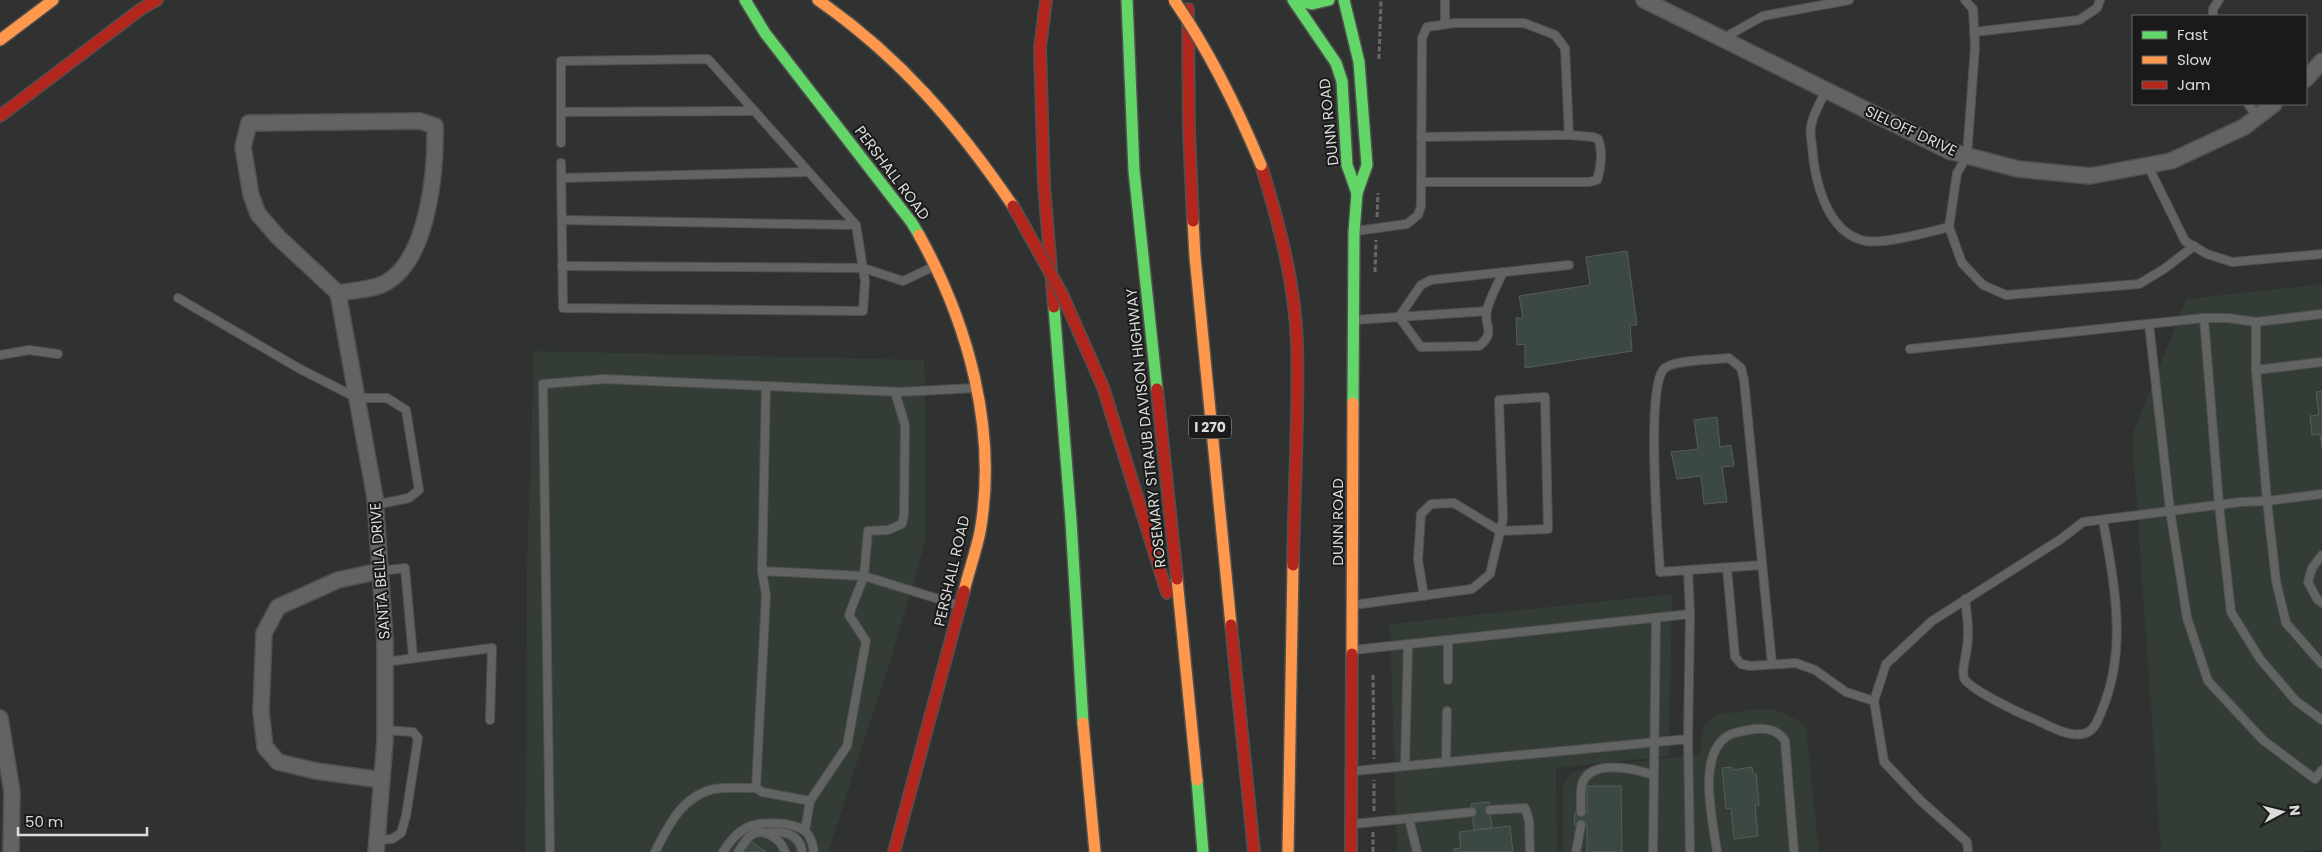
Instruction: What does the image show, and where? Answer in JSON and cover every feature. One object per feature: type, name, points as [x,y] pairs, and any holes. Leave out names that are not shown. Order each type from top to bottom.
[{"type":"main road","points":[[0,40],[52,0]]},
{"type":"main road","points":[[0,116],[141,9],[157,0]]},
{"type":"main road","name":"PERSHALL ROAD","points":[[745,0],[765,33],[898,202],[912,223],[936,266],[963,331],[977,388],[984,477],[980,532],[894,852]]},
{"type":"main road","points":[[818,0],[877,43],[922,86],[977,152],[1013,206],[1044,258],[1072,313],[1103,387],[1184,646]]},
{"type":"main road","points":[[1046,0],[1040,48],[1044,185],[1071,521],[1080,688],[1095,852]]},
{"type":"main road","name":"ROSEMARY STRAUB DAVISON HIGHWAY","points":[[1127,0],[1130,105],[1136,190],[1184,646],[1203,852]]},
{"type":"main road","points":[[1174,0],[1196,31],[1227,84],[1261,165],[1278,221],[1291,288],[1297,343],[1288,852]]},
{"type":"main road","name":"I 270","points":[[1188,0],[1189,131],[1196,266],[1254,852]]},
{"type":"main road","points":[[1294,0],[1304,4],[1316,4],[1329,0]]},
{"type":"main road","name":"DUNN ROAD","points":[[1294,0],[1336,62],[1342,81],[1347,165],[1358,192]]},
{"type":"main road","name":"DUNN ROAD","points":[[1344,0],[1359,62],[1366,156],[1366,165],[1358,192],[1354,232],[1354,650],[1351,852]]},
{"type":"street","name":"SIELOFF DRIVE","points":[[1644,0],[1949,151],[2018,169],[2090,176],[2171,162],[2244,127],[2273,105]]},
{"type":"street","points":[[2307,78],[2322,61]]},
{"type":"street","points":[[420,121],[435,126],[436,162],[420,239],[405,264],[387,282],[338,293],[278,237],[258,214],[251,195],[243,147],[249,123],[420,121]]},
{"type":"street","name":"SANTA BELLA DRIVE","points":[[338,293],[375,505],[380,571],[385,662],[385,730],[377,846]]},
{"type":"street","points":[[380,571],[338,580],[278,607],[264,633],[261,712],[265,747],[278,762],[316,772],[382,780]]},
{"type":"street","points":[[0,718],[12,792],[11,852]]},
{"type":"lane","points":[[1445,0],[1445,24]]},
{"type":"lane","points":[[1722,39],[1762,16],[1849,0]]},
{"type":"lane","points":[[1965,0],[1973,10],[1975,47],[1967,156],[1958,173],[1949,227],[1962,263],[1983,285],[2006,295],[2139,284],[2194,246]]},
{"type":"lane","points":[[1974,32],[2079,20],[2097,8],[2100,0]]},
{"type":"lane","points":[[2213,15],[2213,9],[2219,0]]},
{"type":"lane","points":[[1354,232],[1407,224],[1418,215],[1421,206],[1422,38],[1427,28],[1445,24],[1524,23],[1555,35],[1565,48],[1568,135]]},
{"type":"lane","points":[[561,143],[562,61],[708,59],[856,226],[865,280],[863,311],[563,308],[561,163]]},
{"type":"lane","points":[[1826,90],[1811,126],[1812,153],[1818,182],[1826,206],[1842,229],[1866,241],[1900,238],[1949,227]]},
{"type":"lane","points":[[2249,105],[2257,117]]},
{"type":"lane","points":[[562,112],[754,111]]},
{"type":"lane","points":[[1421,137],[1594,136],[1600,144],[1599,174],[1596,180],[1589,182],[1421,182]]},
{"type":"lane","points":[[2148,166],[2185,241],[2207,254],[2232,262],[2322,254]]},
{"type":"lane","points":[[562,178],[808,172]]},
{"type":"lane","points":[[562,220],[856,226]]},
{"type":"lane","points":[[1399,317],[1421,285],[1431,280],[1570,265]]},
{"type":"lane","points":[[562,266],[863,268],[902,281],[936,266]]},
{"type":"lane","points":[[1399,317],[1420,347],[1479,346],[1486,340],[1489,333],[1487,311],[1503,272]]},
{"type":"lane","points":[[178,298],[300,369],[357,398],[387,398],[406,410],[419,490],[409,498],[375,505]]},
{"type":"lane","points":[[1354,320],[1487,311]]},
{"type":"lane","points":[[1910,349],[2204,318],[2228,318],[2256,322],[2322,314]]},
{"type":"lane","points":[[2204,318],[2219,504],[2232,612],[2260,659],[2296,701],[2322,720]]},
{"type":"lane","points":[[2256,322],[2256,370],[2276,581],[2286,623],[2322,664]]},
{"type":"lane","points":[[2149,324],[2170,510],[2187,618],[2208,681],[2263,740],[2315,779],[2322,770]]},
{"type":"lane","points":[[0,356],[29,350],[58,354]]},
{"type":"lane","points":[[1762,565],[1688,572],[1660,572],[1654,463],[1658,383],[1663,370],[1671,364],[1729,358],[1741,368],[1744,380],[1772,664]]},
{"type":"lane","points":[[2256,370],[2322,362]]},
{"type":"lane","points":[[550,852],[543,384],[604,379],[895,392],[977,388]]},
{"type":"lane","points":[[756,788],[766,594],[762,570],[766,386]]},
{"type":"lane","points":[[814,852],[813,844],[805,831],[810,801],[847,746],[866,641],[849,615],[864,576],[868,530],[888,530],[902,524],[904,515],[905,425],[895,392]]},
{"type":"lane","points":[[1353,605],[1472,590],[1490,574],[1500,531],[1503,519],[1499,400],[1545,397],[1548,529],[1500,531],[1454,503],[1431,504],[1421,514],[1418,560],[1424,596]]},
{"type":"lane","points":[[1968,852],[1967,842],[1921,801],[1884,762],[1874,701],[1886,664],[1932,621],[2061,539],[2083,522],[2219,504],[2267,501],[2322,494]]},
{"type":"lane","points":[[1965,600],[1970,636],[1963,669],[1964,678],[1972,687],[2016,711],[2069,733],[2082,734],[2091,731],[2110,692],[2117,650],[2117,601],[2104,520]]},
{"type":"lane","points":[[2322,555],[2312,568],[2308,582],[2317,599],[2322,603]]},
{"type":"lane","points":[[380,571],[405,568],[413,657]]},
{"type":"lane","points":[[1727,568],[1735,657],[1741,664],[1796,663],[1815,670],[1846,692],[1874,701]]},
{"type":"lane","points":[[762,570],[864,576],[960,605]]},
{"type":"lane","points":[[1688,572],[1690,614],[1688,739],[1690,852]]},
{"type":"lane","points":[[1354,650],[1690,614]]},
{"type":"lane","points":[[1653,852],[1656,618]]},
{"type":"lane","points":[[1448,640],[1448,680]]},
{"type":"lane","points":[[1404,766],[1408,644]]},
{"type":"lane","points":[[385,662],[492,648],[490,720]]},
{"type":"lane","points":[[1446,762],[1447,711]]},
{"type":"lane","points":[[1716,852],[1709,780],[1710,761],[1719,744],[1725,738],[1735,732],[1764,728],[1776,731],[1785,741],[1794,852]]},
{"type":"lane","points":[[377,846],[401,833],[418,738],[413,732],[385,730]]},
{"type":"lane","points":[[1352,771],[1688,739]]},
{"type":"lane","points":[[1581,812],[1582,784],[1589,774],[1599,769],[1632,768],[1654,775]]},
{"type":"lane","points":[[655,852],[668,824],[684,805],[714,789],[756,788],[762,792],[810,801]]},
{"type":"lane","points":[[1490,810],[1522,807],[1527,812],[1530,852]]},
{"type":"lane","points":[[1352,824],[1472,812]]},
{"type":"lane","points":[[1409,819],[1417,852]]},
{"type":"lane","points":[[723,852],[727,845],[744,829],[762,824],[782,824],[805,831]]},
{"type":"lane","points":[[1576,852],[1582,825]]},
{"type":"lane","points":[[738,852],[749,837],[755,833],[781,831],[793,836],[802,846],[802,852]]},
{"type":"lane","points":[[767,833],[779,841],[785,852]]},
{"type":"path","points":[[1372,668],[1374,745]]},
{"type":"path","points":[[1374,784],[1374,804]]},
{"type":"path","points":[[1373,840],[1373,852]]},
{"type":"shaded area","points":[[2322,284],[2322,849],[2296,852],[2161,852],[2132,436],[2186,299]]},
{"type":"shaded area","points":[[534,351],[924,360],[926,539],[892,655],[828,852],[526,852],[527,566]]},
{"type":"shaded area","points":[[1672,594],[1669,756],[1556,768],[1557,852],[1397,852],[1390,624]]},
{"type":"shaded area","points":[[1774,709],[1797,720],[1806,727],[1819,852],[1563,852],[1563,785],[1571,773],[1585,768],[1700,754],[1704,726],[1716,715],[1749,710]]},
{"type":"building","points":[[1627,251],[1637,325],[1630,325],[1632,351],[1525,368],[1525,344],[1517,345],[1516,318],[1523,318],[1519,296],[1590,285],[1586,257]]},
{"type":"building","points":[[2322,391],[2322,448],[2320,434],[2312,435],[2310,416],[2319,415],[2316,392]]},
{"type":"building","points":[[1717,417],[1720,447],[1731,445],[1734,466],[1722,467],[1727,502],[1704,504],[1701,476],[1677,479],[1671,452],[1698,449],[1694,420]]},
{"type":"building","points":[[1732,767],[1733,770],[1752,767],[1753,774],[1756,774],[1759,805],[1755,806],[1758,836],[1734,839],[1731,808],[1726,809],[1722,768]]},
{"type":"building","points":[[1587,786],[1621,786],[1622,852],[1587,852],[1587,825],[1574,825],[1575,812],[1587,812]]},
{"type":"building","points":[[1489,802],[1492,828],[1474,830],[1471,804]]},
{"type":"building","points":[[1510,826],[1513,852],[1455,852],[1453,849],[1461,848],[1459,832]]},
{"type":"building","points":[[751,841],[766,852],[743,852]]},
{"type":"traffic: fast","points":[[745,0],[765,33],[912,223],[919,235]]},
{"type":"traffic: fast","points":[[1127,0],[1134,171],[1157,389]]},
{"type":"traffic: fast","points":[[1293,0],[1336,63],[1342,81],[1347,165],[1357,193]]},
{"type":"traffic: fast","points":[[1294,0],[1312,4],[1329,0]]},
{"type":"traffic: fast","points":[[1344,0],[1359,62],[1367,165],[1357,193],[1354,232],[1353,403]]},
{"type":"traffic: fast","points":[[1054,307],[1071,521],[1083,723]]},
{"type":"traffic: fast","points":[[1197,780],[1203,852]]},
{"type":"traffic: slow","points":[[0,40],[53,0]]},
{"type":"traffic: slow","points":[[818,0],[875,45],[925,94],[970,147],[1013,206]]},
{"type":"traffic: slow","points":[[1174,0],[1222,80],[1261,165]]},
{"type":"traffic: slow","points":[[1193,221],[1231,625]]},
{"type":"traffic: slow","points":[[919,235],[952,304],[965,341],[975,378],[982,416],[985,494],[977,546],[964,591]]},
{"type":"traffic: slow","points":[[1352,654],[1353,403]]},
{"type":"traffic: slow","points":[[1288,852],[1293,565]]},
{"type":"traffic: slow","points":[[1177,579],[1197,780]]},
{"type":"traffic: slow","points":[[1083,723],[1095,852]]},
{"type":"traffic: jam","points":[[0,116],[141,9],[157,0]]},
{"type":"traffic: jam","points":[[1046,0],[1040,48],[1044,185],[1054,307]]},
{"type":"traffic: jam","points":[[1188,9],[1189,131],[1193,221]]},
{"type":"traffic: jam","points":[[1261,165],[1285,253],[1296,321],[1297,399],[1293,565]]},
{"type":"traffic: jam","points":[[1013,206],[1062,294],[1103,387]]},
{"type":"traffic: jam","points":[[1103,387],[1167,593]]},
{"type":"traffic: jam","points":[[1157,389],[1177,579]]},
{"type":"traffic: jam","points":[[894,852],[964,591]]},
{"type":"traffic: jam","points":[[1231,625],[1254,852]]},
{"type":"traffic: jam","points":[[1351,852],[1352,654]]}]
